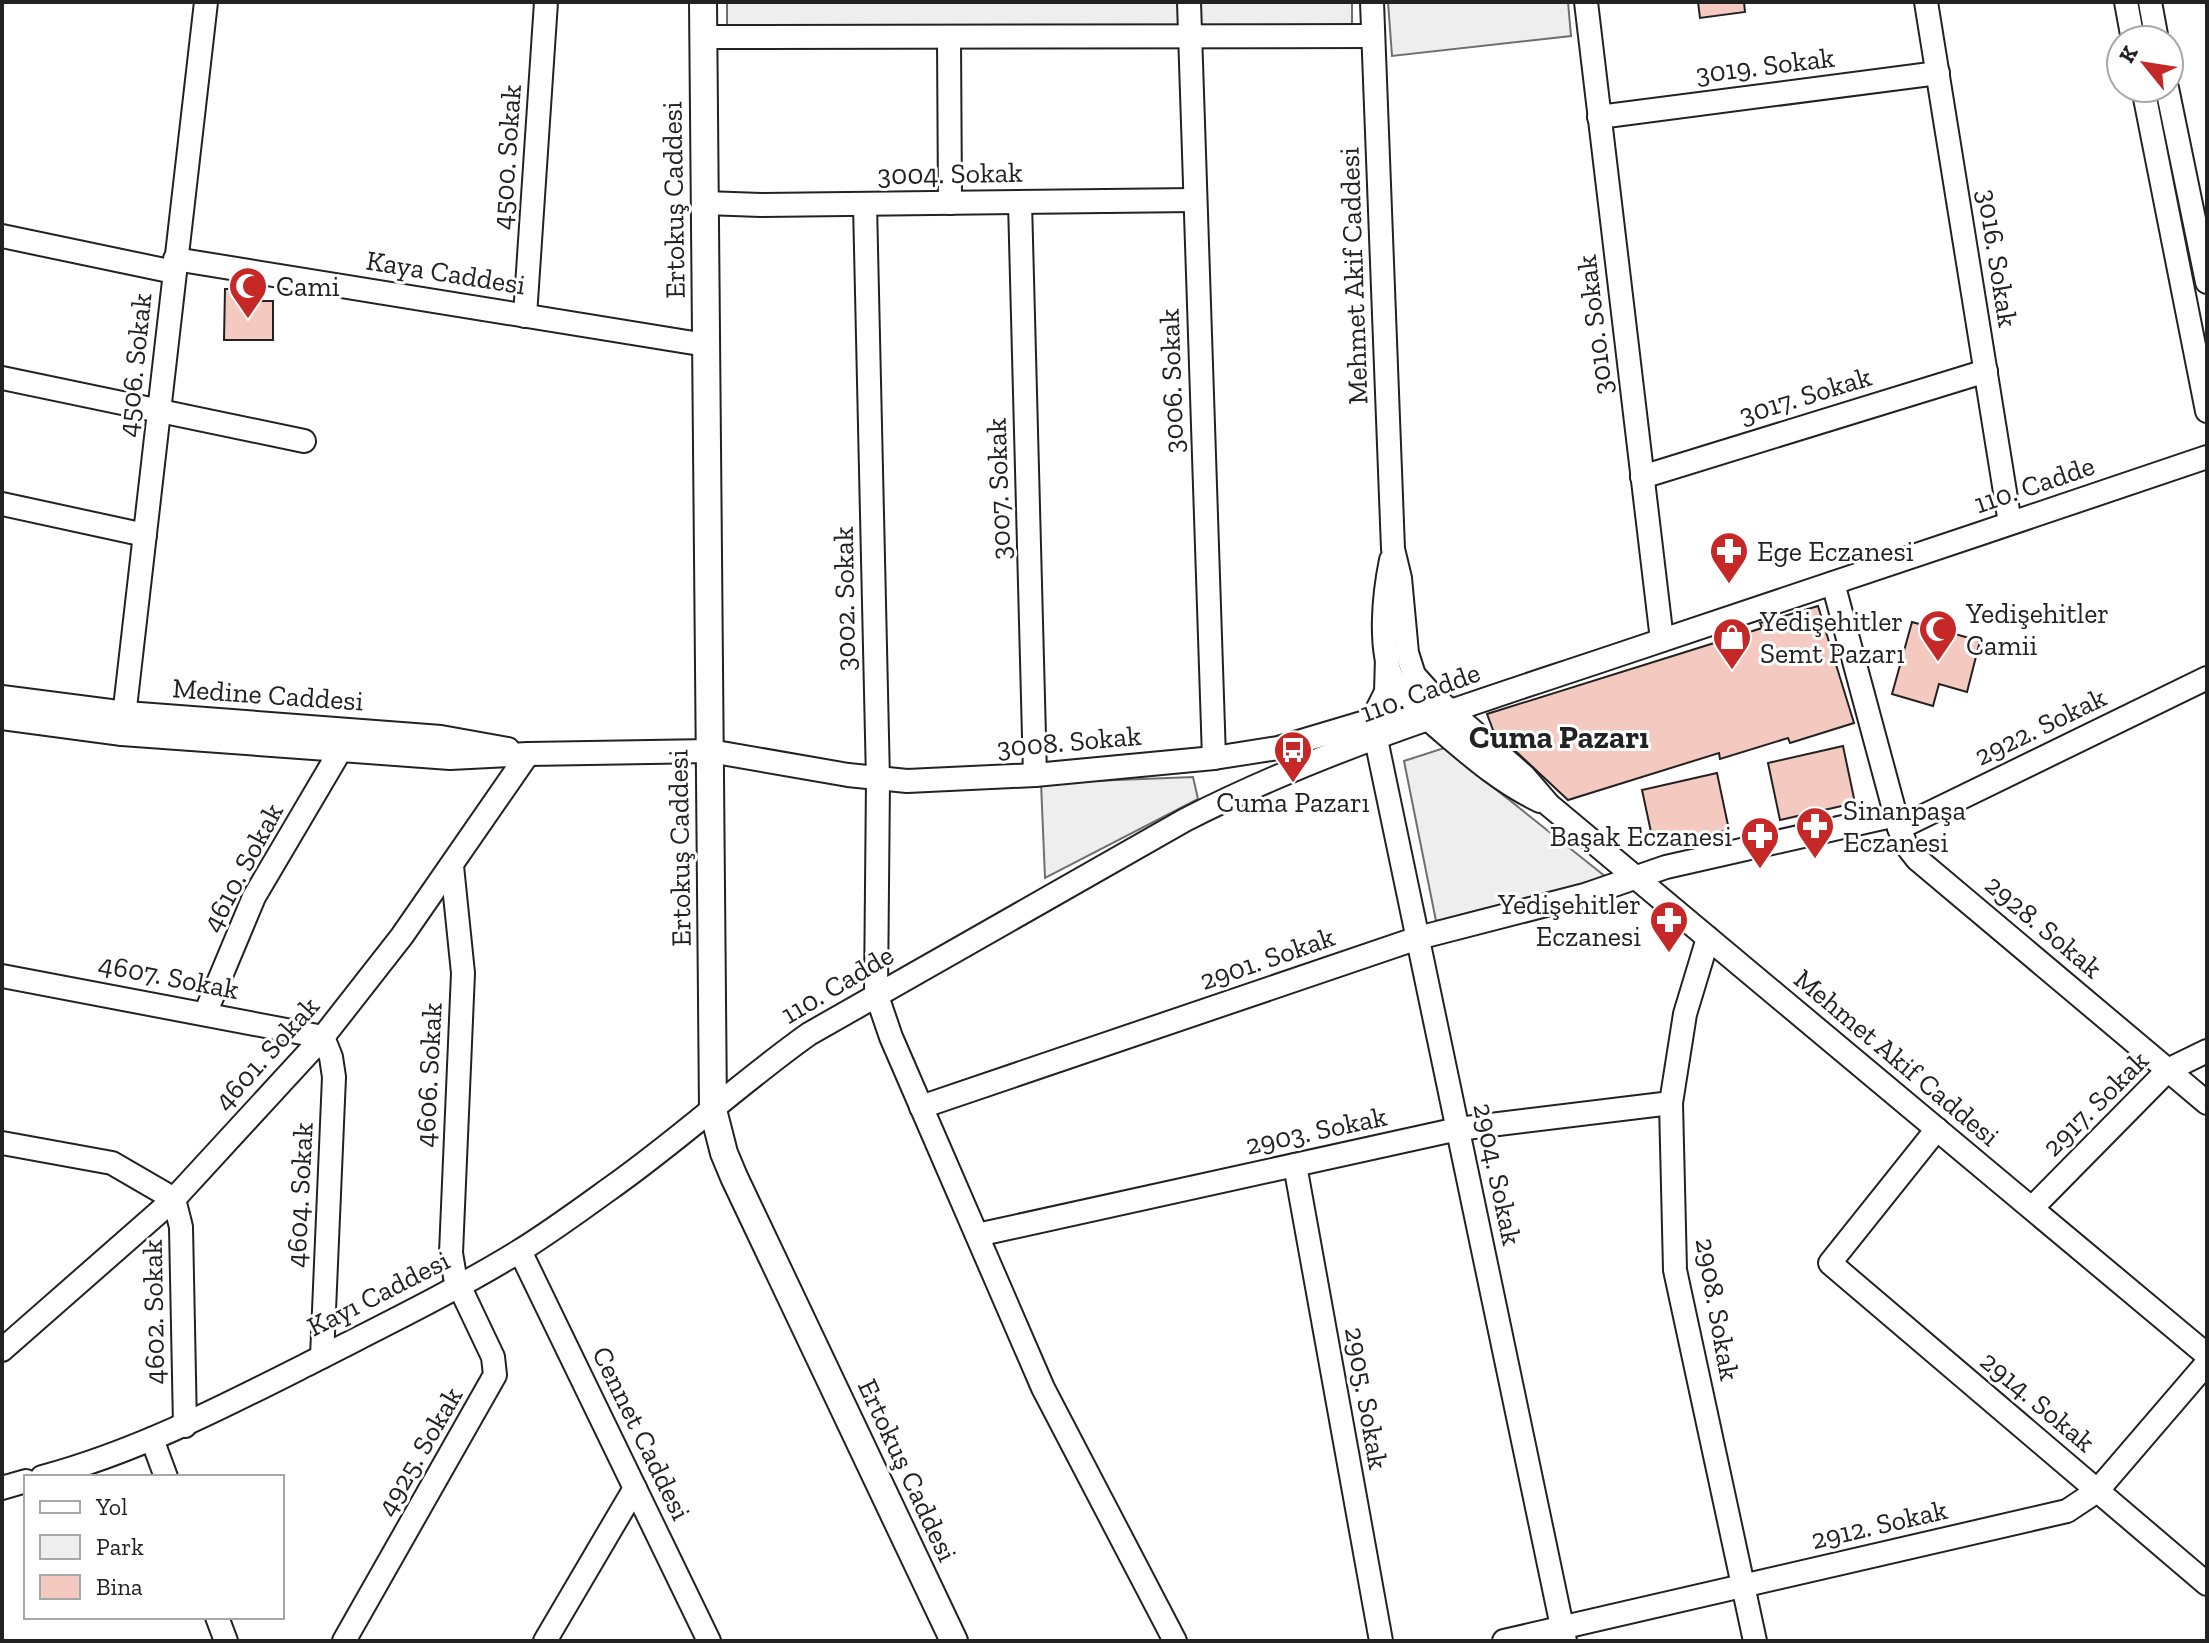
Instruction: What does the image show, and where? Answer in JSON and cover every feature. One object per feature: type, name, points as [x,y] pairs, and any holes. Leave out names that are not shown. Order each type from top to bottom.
[{"type":"main road","name":"Ertokuş Caddesi","points":[[703,2],[713,1110],[734,1177],[954,1641]]},
{"type":"street","name":"4506. Sokak","points":[[124,724],[206,2]]},
{"type":"street","name":"4500. Sokak","points":[[525,316],[546,2]]},
{"type":"street","name":"3006. Sokak","points":[[1189,2],[1214,758]]},
{"type":"street","name":"Mehmet Akif Caddesi","points":[[1372,2],[1393,549],[1384,607],[1390,672],[1401,693],[1491,774],[1549,805]]},
{"type":"street","name":"3010. Sokak","points":[[1586,2],[1662,640]]},
{"type":"street","name":"3016. Sokak","points":[[1926,2],[2010,523]]},
{"type":"street","points":[[2126,2],[2130,24]]},
{"type":"street","points":[[2150,2],[2154,24]]},
{"type":"street","points":[[704,37],[1373,36]]},
{"type":"street","points":[[949,39],[950,203]]},
{"type":"street","name":"3019. Sokak","points":[[1599,117],[1938,73]]},
{"type":"street","points":[[2146,104],[2207,411]]},
{"type":"street","points":[[2170,104],[2207,282]]},
{"type":"street","name":"3004. Sokak","points":[[705,203],[1195,200]]},
{"type":"street","name":"3007. Sokak","points":[[1020,202],[1035,775]]},
{"type":"street","name":"3002. Sokak","points":[[865,204],[878,780],[876,993],[891,1037],[1043,1388],[1175,1641]]},
{"type":"street","name":"Kaya Caddesi","points":[[2,236],[174,266],[706,345]]},
{"type":"street","name":"3017. Sokak","points":[[1642,477],[1986,371]]},
{"type":"street","points":[[2,378],[304,441]]},
{"type":"street","name":"110. Cadde","points":[[713,1110],[766,1064],[876,993],[1199,813],[1374,729],[1429,720],[2207,457]]},
{"type":"street","points":[[2,504],[145,535]]},
{"type":"street","name":"Mehmet Akif Caddesi","points":[[1393,549],[1400,578],[1409,664],[1422,685],[1524,776],[1549,805],[2207,1355]]},
{"type":"street","name":"2928. Sokak","points":[[1833,583],[1906,845],[1917,859],[2207,1103]]},
{"type":"street","points":[[1374,729],[1386,692],[1387,657]]},
{"type":"street","name":"2922. Sokak","points":[[1635,877],[1700,858],[1898,821],[2207,678]]},
{"type":"street","name":"Medine Caddesi","points":[[2,697],[124,724],[340,751],[450,758],[710,751]]},
{"type":"street","name":"Medine Caddesi","points":[[2,718],[441,737],[528,754]]},
{"type":"street","name":"3008. Sokak","points":[[710,751],[878,780],[947,780],[1214,758],[1374,729]]},
{"type":"street","name":"2904. Sokak","points":[[1374,729],[1564,1634]]},
{"type":"street","name":"4610. Sokak","points":[[205,1014],[254,897],[340,751]]},
{"type":"street","name":"4601. Sokak","points":[[2,1350],[174,1199],[323,1037],[452,866],[528,754]]},
{"type":"street","name":"4606. Sokak","points":[[452,866],[463,973],[451,1232],[452,1268],[458,1286]]},
{"type":"street","name":"2901. Sokak","points":[[921,1107],[1418,938],[1585,895],[1635,877]]},
{"type":"street","name":"2908. Sokak","points":[[1708,938],[1685,1014],[1671,1103],[1675,1270],[1755,1641]]},
{"type":"street","name":"4607. Sokak","points":[[2,976],[323,1037]]},
{"type":"street","name":"4604. Sokak","points":[[322,1357],[334,1077],[331,1057],[323,1037]]},
{"type":"street","name":"2917. Sokak","points":[[2032,1208],[2168,1070],[2207,1051]]},
{"type":"street","name":"2903. Sokak","points":[[977,1235],[1458,1129],[1671,1103]]},
{"type":"street","name":"Kayı Caddesi","points":[[49,1475],[115,1455],[185,1426],[458,1286],[520,1251],[611,1189],[713,1110]]},
{"type":"street","name":"2914. Sokak","points":[[1937,1129],[1830,1263],[2207,1584]]},
{"type":"street","points":[[2,1143],[112,1163],[174,1199]]},
{"type":"street","name":"2905. Sokak","points":[[1295,1165],[1381,1641]]},
{"type":"street","name":"4602. Sokak","points":[[174,1199],[181,1227],[185,1426]]},
{"type":"street","name":"Cennet Caddesi","points":[[520,1251],[709,1641]]},
{"type":"street","name":"4925. Sokak","points":[[344,1641],[495,1375],[493,1357],[458,1286]]},
{"type":"street","name":"2912. Sokak","points":[[1504,1641],[1564,1634],[1743,1586],[2054,1515],[2078,1506],[2097,1491],[2207,1363]]},
{"type":"street","points":[[152,1439],[165,1475]]},
{"type":"street","points":[[2,1488],[24,1482]]},
{"type":"street","points":[[545,1641],[635,1488]]},
{"type":"street","points":[[218,1619],[226,1641]]},
{"type":"green space","points":[[727,2],[1178,2],[1178,29],[727,31]]},
{"type":"green space","points":[[1198,2],[1352,2],[1352,29],[1198,29]]},
{"type":"green space","points":[[1388,2],[1568,2],[1571,36],[1392,56]]},
{"type":"green space","points":[[1444,748],[1606,877],[1436,921],[1404,761]]},
{"type":"green space","points":[[1193,777],[1198,799],[1045,878],[1041,783]]},
{"type":"building","points":[[1698,2],[1744,2],[1745,12],[1700,18]]},
{"type":"building","name":"Cami","points":[[225,289],[248,289],[248,301],[273,301],[273,340],[224,340]]},
{"type":"building","name":"Yedişehitler Semt Pazarı","points":[[1818,606],[1854,723],[1790,743],[1788,738],[1720,759],[1719,753],[1568,800],[1493,730],[1487,714],[1762,628],[1760,623]]},
{"type":"building","name":"Yedişehitler Camii","points":[[1912,622],[1980,641],[1967,692],[1939,684],[1933,706],[1892,694]]},
{"type":"building","points":[[1843,746],[1855,803],[1780,820],[1768,763]]},
{"type":"building","points":[[1717,773],[1729,830],[1654,846],[1642,790]]},
{"type":"place","name":"Cami","points":[[248,320]]},
{"type":"place","name":"Ege Eczanesi","points":[[1729,585]]},
{"type":"place","name":"Yedişehitler Camii","points":[[1938,663]]},
{"type":"place","name":"Yedişehitler Semt Pazarı","points":[[1732,671]]},
{"type":"place","name":"Cuma Pazarı","points":[[1293,784]]},
{"type":"place","name":"Sinanpaşa Eczanesi","points":[[1815,860]]},
{"type":"place","name":"Başak Eczanesi","points":[[1760,870]]},
{"type":"place","name":"Yedişehitler Eczanesi","points":[[1669,954]]},
{"type":"district","name":"Cuma Pazarı","points":[[1559,737]]}]
